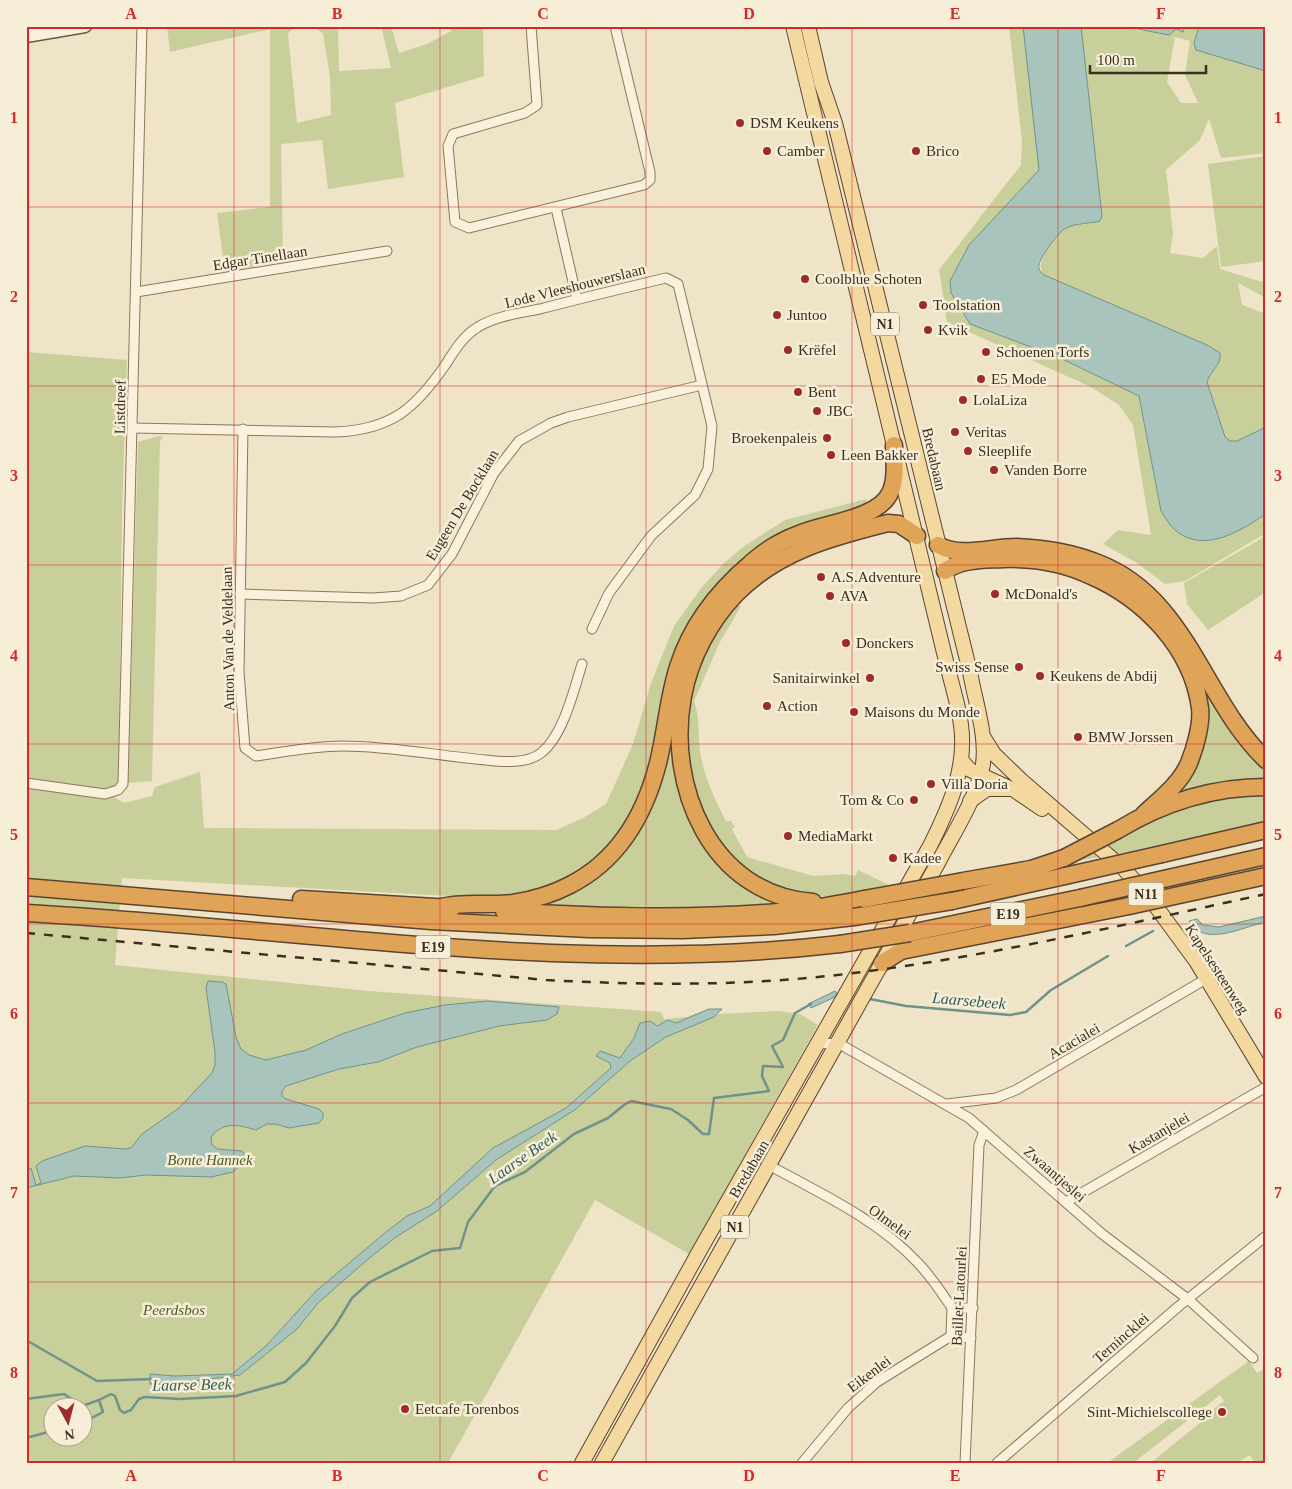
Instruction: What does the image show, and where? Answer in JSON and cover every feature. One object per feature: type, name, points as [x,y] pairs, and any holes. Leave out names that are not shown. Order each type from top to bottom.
[{"type":"highway","points":[[442,907],[458,903],[512,903],[541,896],[571,885],[602,863],[617,849],[629,834],[646,801],[658,762],[668,705],[678,666],[692,633],[714,600],[746,567],[769,550],[798,534],[865,514],[882,504],[892,487],[894,445]]},
{"type":"highway","points":[[840,903],[806,902],[763,891],[723,859],[704,834],[686,786],[680,753],[683,696],[692,663],[704,637],[717,616],[757,574],[777,561],[812,544],[888,523],[900,524],[917,536]]},
{"type":"highway","points":[[938,545],[955,552],[1016,547],[1072,555],[1100,564],[1124,577],[1147,595],[1176,626],[1240,732],[1266,760]]},
{"type":"highway","points":[[945,571],[959,564],[989,560],[1031,560],[1064,566],[1091,575],[1112,587],[1151,615],[1167,633],[1183,659],[1195,688],[1200,710],[1197,735],[1188,764],[1168,792],[1144,814]]},
{"type":"highway","points":[[167,898],[194,894],[588,916],[680,916],[798,910],[1031,869],[1064,858],[1144,814],[1196,794],[1241,787],[1266,787]]},
{"type":"highway","name":"E19","points":[[26,887],[431,921],[589,929],[682,930],[774,926],[854,917],[952,901],[1266,830]]},
{"type":"highway","name":"E19","points":[[26,913],[132,919],[430,946],[597,956],[681,956],[779,951],[840,944],[936,929],[1266,856]]},
{"type":"highway","points":[[1155,882],[1266,869]]},
{"type":"highway","points":[[882,963],[901,951],[1129,906],[1266,876]]},
{"type":"main road","name":"Bredabaan","points":[[582,1463],[947,813],[962,762],[961,724],[890,422],[793,26]]},
{"type":"main road","name":"Bredabaan","points":[[602,1463],[922,891],[970,801],[982,769],[982,735],[970,672],[847,169],[808,26]]},
{"type":"main road","points":[[828,171],[831,162],[835,160],[842,162],[847,169]]},
{"type":"main road","points":[[938,625],[948,630],[952,628],[956,620]]},
{"type":"main road","name":"Kapelsesteenweg","points":[[982,735],[1018,785]]},
{"type":"main road","name":"Kapelsesteenweg","points":[[962,762],[1018,785],[1070,823],[1124,869],[1143,890],[1196,961],[1266,1077]]},
{"type":"main road","points":[[970,801],[988,789],[1018,785]]},
{"type":"street","points":[[26,36],[85,26]]},
{"type":"street","name":"Listdreef","points":[[26,783],[105,794],[113,793],[120,788],[124,776],[142,26]]},
{"type":"street","points":[[532,26],[536,105],[525,113],[453,134],[448,146],[455,222],[469,228],[644,185],[650,180],[650,172],[615,26]]},
{"type":"street","points":[[556,208],[577,300]]},
{"type":"street","name":"Edgar Tinellaan","points":[[136,292],[388,251]]},
{"type":"street","name":"Lode Vleeshouwerslaan","points":[[133,428],[351,432],[391,421],[412,406],[434,382],[460,344],[477,328],[490,321],[666,278],[671,279],[678,284],[712,426],[708,469],[695,495],[651,536],[609,594],[592,629]]},
{"type":"street","name":"Eugeen De Bocklaan","points":[[240,594],[373,598],[401,596],[428,585],[452,554],[494,473],[519,441],[551,423],[568,417],[702,385]]},
{"type":"street","name":"Anton Van de Veldelaan","points":[[242,429],[239,672],[246,748],[256,756],[340,746],[387,747],[498,761],[526,760],[542,753],[559,730],[572,700],[582,664]]},
{"type":"street","points":[[908,883],[922,891]]},
{"type":"street","name":"Acacialei","points":[[947,1104],[996,1098],[1016,1090],[1206,979]]},
{"type":"street","points":[[818,1045],[838,1043]]},
{"type":"street","name":"Zwaantjeslei","points":[[838,1043],[947,1104],[984,1131],[1101,1233],[1189,1300],[1253,1358]]},
{"type":"street","name":"Kastanjelei","points":[[1066,1202],[1266,1087]]},
{"type":"street","name":"Baillet-Latourlei","points":[[965,1463],[979,1145],[984,1131]]},
{"type":"street","name":"Olmelei","points":[[776,1169],[866,1220],[901,1246],[928,1274],[952,1308]]},
{"type":"street","name":"Ternincklei","points":[[996,1463],[1266,1236]]},
{"type":"street","points":[[971,1338],[950,1336],[952,1308],[973,1308]]},
{"type":"street","name":"Eikenlei","points":[[802,1463],[848,1408],[877,1382],[950,1336]]},
{"type":"green space","points":[[167,26],[294,26],[288,34],[297,123],[331,115],[330,77],[323,34],[314,26],[338,26],[339,71],[391,68],[381,26],[391,26],[399,53],[427,44],[451,31],[450,26],[483,26],[484,76],[395,103],[404,177],[328,189],[322,140],[281,144],[283,260],[225,273],[217,213],[270,207],[270,29],[170,52]]},
{"type":"green space","points":[[1009,26],[1023,26],[1040,170],[958,269],[950,281],[951,293],[970,324],[1060,358],[1139,396],[1161,511],[1245,527],[1266,514],[1266,533],[1185,581],[1165,584],[1137,563],[1103,544],[1118,530],[1151,535],[1133,425],[1119,405],[1091,387],[947,322],[939,270],[1021,165],[1022,141]]},
{"type":"green space","points":[[1081,26],[1122,26],[1140,31],[1176,29],[1183,32],[1185,26],[1199,26],[1194,43],[1196,50],[1266,71],[1266,153],[1221,158],[1209,119],[1200,140],[1166,170],[1173,233],[1170,253],[1203,258],[1217,246],[1220,269],[1266,283],[1266,298],[1238,283],[1242,305],[1266,314],[1266,427],[1237,441],[1230,441],[1225,437],[1207,382],[1218,365],[1220,353],[1207,345],[1044,275],[1041,271],[1042,258],[1049,245],[1062,229],[1073,225],[1093,223],[1102,216]],"holes":[[[1175,37],[1190,41],[1185,75],[1198,103],[1181,103],[1167,82]]]},
{"type":"green space","points":[[1266,156],[1266,261],[1221,267],[1208,164]]},
{"type":"green space","points":[[26,352],[127,360],[122,514],[119,779],[115,788],[106,791],[101,789],[124,803],[152,796],[155,787],[200,772],[204,828],[556,830],[583,818],[606,804],[633,744],[651,683],[674,626],[701,588],[723,564],[743,547],[785,520],[866,499],[867,507],[738,566],[624,830],[601,856],[572,876],[558,883],[530,892],[485,898],[122,878],[115,965],[369,991],[661,1012],[664,1019],[687,1017],[709,1009],[717,1009],[718,1014],[779,1011],[800,1014],[818,1025],[689,1254],[595,1200],[448,1463],[26,1463]]},
{"type":"green space","points":[[159,436],[163,437],[160,441],[152,781],[128,783],[138,442]]},
{"type":"green space","points":[[1266,536],[1266,592],[1208,630],[1187,604],[1184,583]]},
{"type":"green space","points":[[735,605],[741,606],[720,642],[694,701],[704,770],[726,821],[731,821],[735,827],[732,829],[747,857],[813,876],[843,874],[855,876],[858,870],[889,885],[866,890],[863,893],[837,896],[810,896],[772,887],[760,881],[738,864],[719,843],[705,818],[695,791],[689,762],[687,733],[689,705],[695,678],[707,649]]},
{"type":"green space","points":[[1171,627],[1266,764],[1266,781],[1169,797],[1201,733]]},
{"type":"green space","points":[[678,713],[704,838],[784,904],[708,909],[526,907],[612,860]]},
{"type":"green space","points":[[1266,791],[1266,821],[1141,850],[1077,861],[1186,802]]},
{"type":"green space","name":"Sint-Michielscollege","points":[[1249,1361],[1257,1373],[1266,1368],[1266,1463],[1254,1463],[1250,1455],[1237,1463],[1150,1463],[1215,1411],[1214,1409],[1224,1401],[1220,1395],[1133,1463],[1107,1463]]},
{"type":"water","points":[[1023,26],[1081,26],[1102,216],[1100,221],[1074,225],[1063,230],[1040,261],[1040,271],[1044,275],[1207,345],[1220,353],[1218,365],[1207,382],[1225,437],[1230,441],[1237,441],[1266,427],[1266,514],[1226,536],[1204,541],[1182,535],[1175,530],[1161,511],[1139,396],[1060,358],[970,324],[951,293],[950,281],[969,245],[1039,170]]},
{"type":"water","points":[[1122,26],[1185,26],[1183,32],[1176,29],[1169,35]]},
{"type":"water","points":[[1199,26],[1266,26],[1266,71],[1196,50],[1194,43]]},
{"type":"water","points":[[1266,916],[1266,922],[1224,934],[1204,933],[1196,929],[1189,921],[1197,919],[1203,925],[1219,927]]},
{"type":"water","points":[[208,981],[226,984],[236,1037],[241,1049],[249,1055],[266,1060],[306,1050],[342,1034],[405,1013],[445,1005],[487,1001],[559,1007],[557,1014],[547,1020],[499,1026],[417,1047],[378,1062],[339,1069],[286,1086],[282,1091],[282,1096],[286,1099],[319,1109],[323,1113],[323,1118],[319,1123],[289,1128],[276,1124],[267,1124],[256,1130],[237,1126],[221,1128],[211,1137],[212,1145],[218,1149],[242,1151],[244,1154],[233,1172],[211,1177],[146,1175],[120,1178],[74,1176],[26,1188],[26,1170],[31,1168],[36,1185],[41,1183],[36,1166],[42,1161],[85,1146],[131,1148],[142,1134],[179,1108],[212,1073],[215,1065],[215,1052],[206,988]]},
{"type":"water","points":[[835,991],[837,993],[835,997],[811,1008],[808,1004]]},
{"type":"water","points":[[709,1009],[722,1009],[714,1017],[666,1037],[630,1061],[576,1109],[496,1160],[437,1211],[396,1237],[367,1260],[318,1303],[297,1329],[240,1375],[170,1384],[150,1384],[150,1374],[175,1376],[232,1374],[266,1346],[316,1291],[386,1232],[407,1216],[430,1206],[493,1148],[566,1108],[611,1068],[610,1063],[596,1056],[600,1051],[620,1058],[634,1038],[640,1023],[650,1021],[657,1026],[668,1020],[676,1023]]},
{"type":"waterway","name":"Laarsebeek","points":[[1126,946],[1153,931]]},
{"type":"waterway","name":"Laarsebeek","points":[[870,999],[906,1006],[1010,1015],[1026,1012],[1051,990],[1108,956]]},
{"type":"waterway","name":"Laarse Beek","points":[[92,1418],[103,1412],[99,1400],[111,1394],[115,1396],[120,1410],[124,1413],[131,1410],[139,1399],[145,1397],[180,1399],[236,1396],[285,1382],[306,1363],[335,1326],[352,1298],[370,1282],[432,1251],[460,1248],[468,1222],[495,1186],[525,1172],[574,1134],[608,1118],[631,1101],[671,1109],[688,1120],[703,1134],[709,1134],[714,1098],[769,1091],[762,1076],[763,1066],[783,1067],[772,1046],[783,1040],[795,1013],[811,1004]]},
{"type":"waterway","points":[[26,1340],[97,1381],[151,1379]]},
{"type":"waterway","points":[[26,1399],[64,1394],[82,1406],[99,1400]]},
{"type":"waterway","name":"Laarse Beek","points":[[26,1438],[42,1434]]},
{"type":"railway","points":[[26,933],[546,980],[652,984],[758,982],[828,976],[938,961],[1048,941],[1266,894]]},
{"type":"place","name":"DSM Keukens","points":[[740,123]]},
{"type":"place","name":"Camber","points":[[767,151]]},
{"type":"place","name":"Brico","points":[[916,151]]},
{"type":"place","name":"Coolblue Schoten","points":[[805,279]]},
{"type":"place","name":"Toolstation","points":[[923,305]]},
{"type":"place","name":"Juntoo","points":[[777,315]]},
{"type":"place","name":"Kvik","points":[[928,330]]},
{"type":"place","name":"Krëfel","points":[[788,350]]},
{"type":"place","name":"Schoenen Torfs","points":[[986,352]]},
{"type":"place","name":"E5 Mode","points":[[981,379]]},
{"type":"place","name":"Bent","points":[[798,392]]},
{"type":"place","name":"LolaLiza","points":[[963,400]]},
{"type":"place","name":"JBC","points":[[817,411]]},
{"type":"place","name":"Veritas","points":[[955,432]]},
{"type":"place","name":"Broekenpaleis","points":[[827,438]]},
{"type":"place","name":"Sleeplife","points":[[968,451]]},
{"type":"place","name":"Leen Bakker","points":[[831,455]]},
{"type":"place","name":"Vanden Borre","points":[[994,470]]},
{"type":"place","name":"A.S.Adventure","points":[[821,577]]},
{"type":"place","name":"McDonald's","points":[[995,594]]},
{"type":"place","name":"AVA","points":[[830,596]]},
{"type":"place","name":"Donckers","points":[[846,643]]},
{"type":"place","name":"Swiss Sense","points":[[1019,667]]},
{"type":"place","name":"Keukens de Abdij","points":[[1040,676]]},
{"type":"place","name":"Sanitairwinkel","points":[[870,678]]},
{"type":"place","name":"Action","points":[[767,706]]},
{"type":"place","name":"Maisons du Monde","points":[[854,712]]},
{"type":"place","name":"BMW Jorssen","points":[[1078,737]]},
{"type":"place","name":"Villa Doria","points":[[931,784]]},
{"type":"place","name":"Tom & Co","points":[[914,800]]},
{"type":"place","name":"MediaMarkt","points":[[788,836]]},
{"type":"place","name":"Kadee","points":[[893,858]]},
{"type":"place","name":"Eetcafe Torenbos","points":[[405,1409]]},
{"type":"place","name":"Sint-Michielscollege","points":[[1222,1412]]},
{"type":"park label","name":"Bonte Hannek","points":[[210,1160]]},
{"type":"park label","name":"Peerdsbos","points":[[174,1310]]}]
